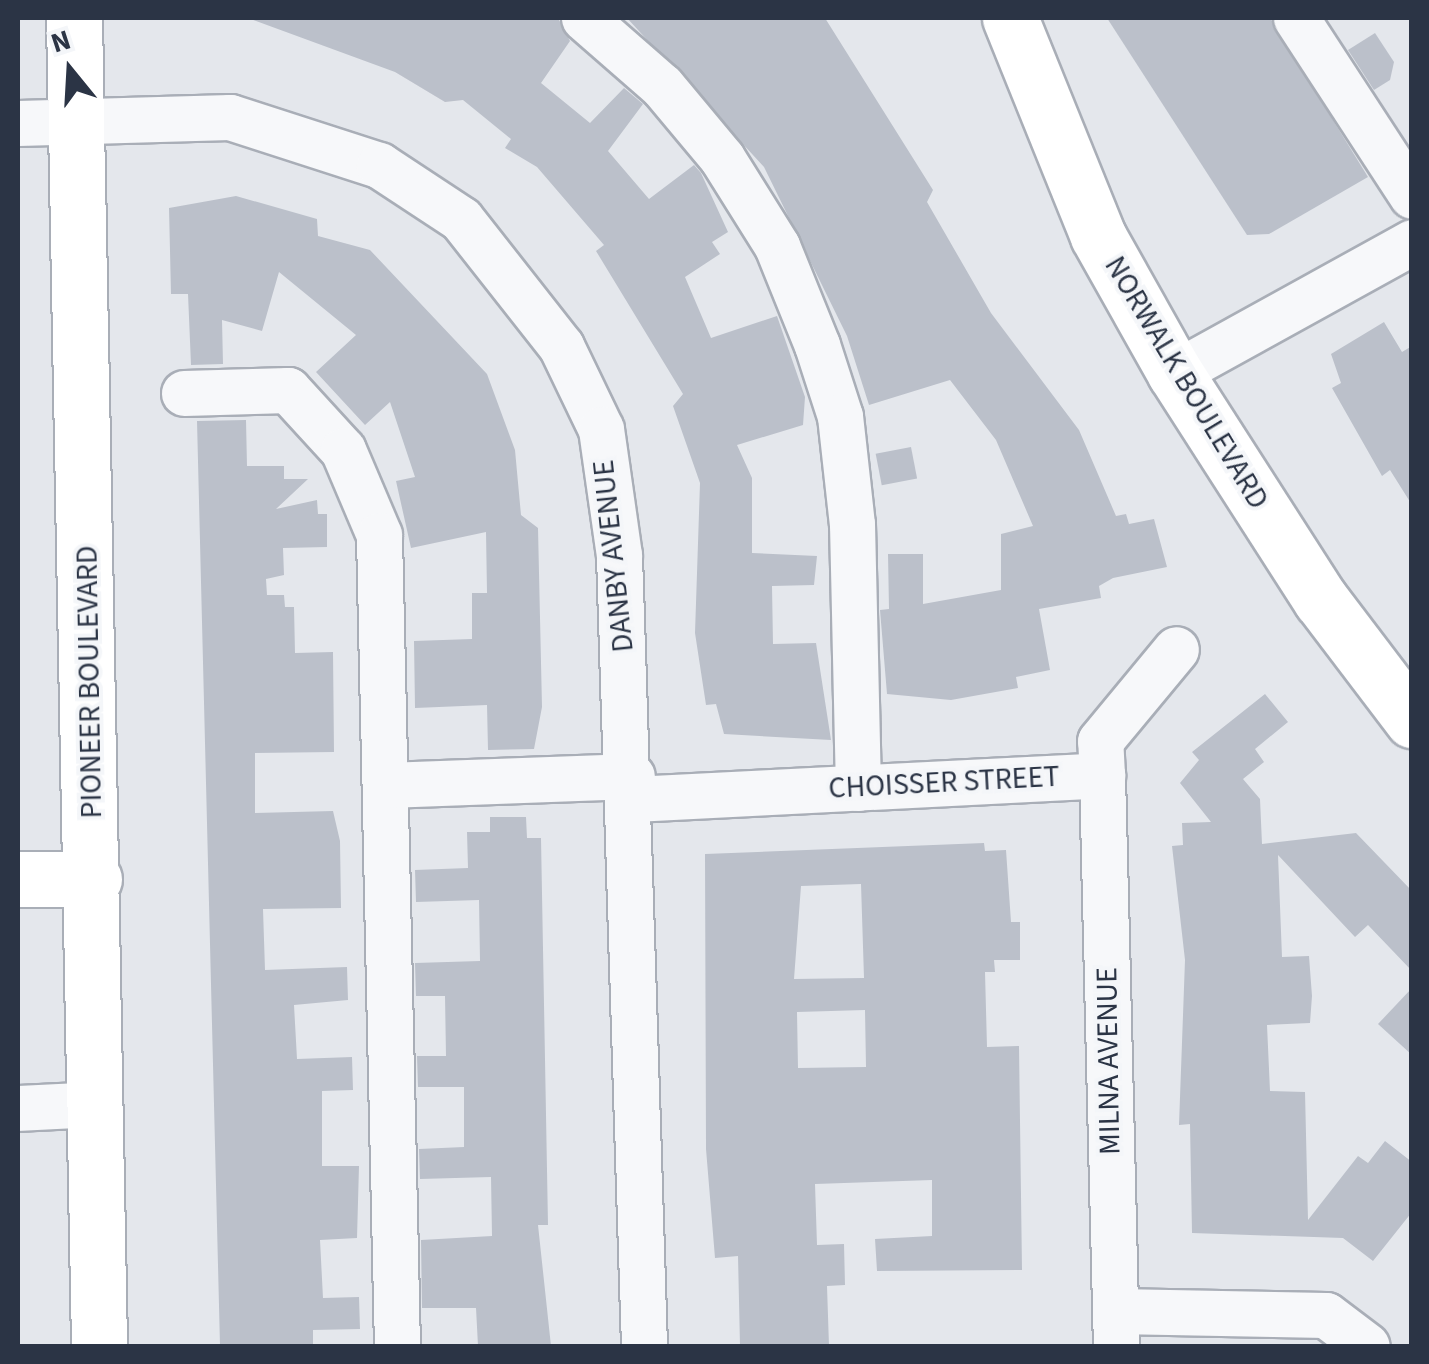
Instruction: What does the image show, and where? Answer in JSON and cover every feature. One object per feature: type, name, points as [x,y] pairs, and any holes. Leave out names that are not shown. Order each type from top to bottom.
[{"type":"main road","name":"PIONEER BOULEVARD","points":[[74,18],[94,879],[99,1346]]},
{"type":"main road","name":"NORWALK BOULEVARD","points":[[1010,18],[1098,236],[1175,373],[1320,600],[1412,720]]},
{"type":"main road","points":[[18,879],[94,879]]},
{"type":"street","points":[[584,18],[662,86],[722,158],[777,246],[817,345],[840,416],[852,524],[858,788]]},
{"type":"street","points":[[1296,18],[1412,196]]},
{"type":"street","name":"DANBY AVENUE","points":[[18,124],[230,118],[379,165],[461,218],[561,346],[601,429],[619,555],[632,787],[644,1346]]},
{"type":"street","points":[[1175,373],[1412,242]]},
{"type":"street","points":[[184,393],[288,390],[318,414],[366,494],[380,535],[397,1346]]},
{"type":"street","name":"CHOISSER STREET","points":[[386,785],[858,788],[1102,776],[1100,741],[1176,649]]},
{"type":"street","name":"MILNA AVENUE","points":[[1102,776],[1116,1329]]},
{"type":"street","points":[[18,1108],[96,1104]]},
{"type":"street","points":[[1116,1329],[1326,1315],[1367,1346]]},
{"type":"building","points":[[248,18],[558,18],[570,41],[541,83],[590,123],[624,88],[643,104],[608,151],[649,199],[694,165],[701,173],[728,232],[712,242],[720,254],[685,277],[711,338],[777,316],[805,397],[803,425],[737,445],[752,478],[752,553],[817,556],[814,585],[772,586],[773,644],[816,643],[831,740],[724,734],[716,704],[706,705],[695,633],[700,483],[673,406],[683,394],[596,251],[604,245],[537,167],[505,148],[511,139],[463,100],[445,102],[395,72]]},
{"type":"building","points":[[627,18],[825,18],[933,190],[927,202],[991,313],[1079,430],[1116,516],[1126,514],[1129,524],[1154,519],[1167,567],[1113,578],[1099,586],[1101,598],[1039,609],[1050,670],[1016,677],[1018,688],[951,700],[887,694],[880,610],[889,609],[888,554],[923,554],[923,604],[1001,590],[1001,534],[1033,526],[996,440],[950,380],[869,405],[847,336],[764,167]]},
{"type":"building","points":[[1107,18],[1270,18],[1368,177],[1269,234],[1247,235]]},
{"type":"building","points":[[1375,33],[1394,62],[1390,80],[1374,90],[1348,50]]},
{"type":"building","points":[[236,196],[317,219],[318,236],[370,250],[487,374],[515,450],[521,515],[538,528],[542,707],[534,749],[488,750],[487,705],[415,708],[414,641],[472,639],[472,593],[487,593],[486,532],[411,548],[396,481],[415,477],[390,402],[365,425],[316,372],[356,335],[279,272],[262,331],[222,320],[223,364],[191,365],[188,294],[171,294],[169,208]]},
{"type":"building","points":[[1384,322],[1402,352],[1412,346],[1412,505],[1390,470],[1382,476],[1332,388],[1341,383],[1331,354]]},
{"type":"building","points":[[246,420],[247,466],[284,466],[284,479],[308,479],[276,509],[317,500],[318,514],[327,514],[327,547],[283,548],[284,575],[266,579],[267,595],[284,595],[285,607],[294,607],[295,653],[333,652],[334,752],[255,753],[255,813],[333,811],[340,841],[341,908],[263,909],[265,970],[347,967],[348,1000],[294,1005],[297,1059],[352,1057],[353,1090],[322,1091],[322,1166],[359,1166],[357,1238],[320,1240],[323,1298],[359,1297],[360,1329],[313,1330],[313,1346],[220,1346],[197,421]]},
{"type":"building","points":[[911,447],[917,478],[882,485],[876,454]]},
{"type":"building","points":[[1265,694],[1288,722],[1255,749],[1264,762],[1243,779],[1260,799],[1262,844],[1356,833],[1412,891],[1412,971],[1368,925],[1355,937],[1278,855],[1282,957],[1309,956],[1312,996],[1310,1023],[1267,1025],[1270,1091],[1305,1092],[1308,1220],[1358,1156],[1368,1163],[1385,1141],[1412,1162],[1412,1212],[1373,1261],[1343,1238],[1192,1233],[1190,1124],[1179,1125],[1185,960],[1172,846],[1183,845],[1182,823],[1211,822],[1180,783],[1199,760],[1192,752]]},
{"type":"building","points":[[490,817],[526,817],[527,838],[541,838],[548,1225],[538,1225],[551,1346],[478,1346],[476,1308],[422,1308],[421,1240],[492,1236],[491,1177],[420,1179],[419,1149],[464,1147],[464,1087],[418,1087],[417,1056],[446,1056],[445,996],[416,996],[415,963],[480,961],[479,900],[416,902],[415,870],[468,868],[467,832],[490,832]]},
{"type":"building","points":[[984,843],[985,851],[1006,850],[1011,922],[1020,922],[1020,960],[994,960],[995,972],[985,972],[987,1047],[1019,1046],[1022,1270],[877,1271],[875,1239],[932,1236],[932,1180],[815,1184],[817,1245],[844,1244],[845,1285],[827,1286],[829,1346],[740,1346],[738,1256],[715,1258],[706,1149],[705,854]],"holes":[[[861,884],[864,978],[794,979],[801,886]],[[865,1010],[866,1067],[798,1068],[797,1012]]]},
{"type":"building","points":[[1412,988],[1412,1055],[1378,1024]]}]
